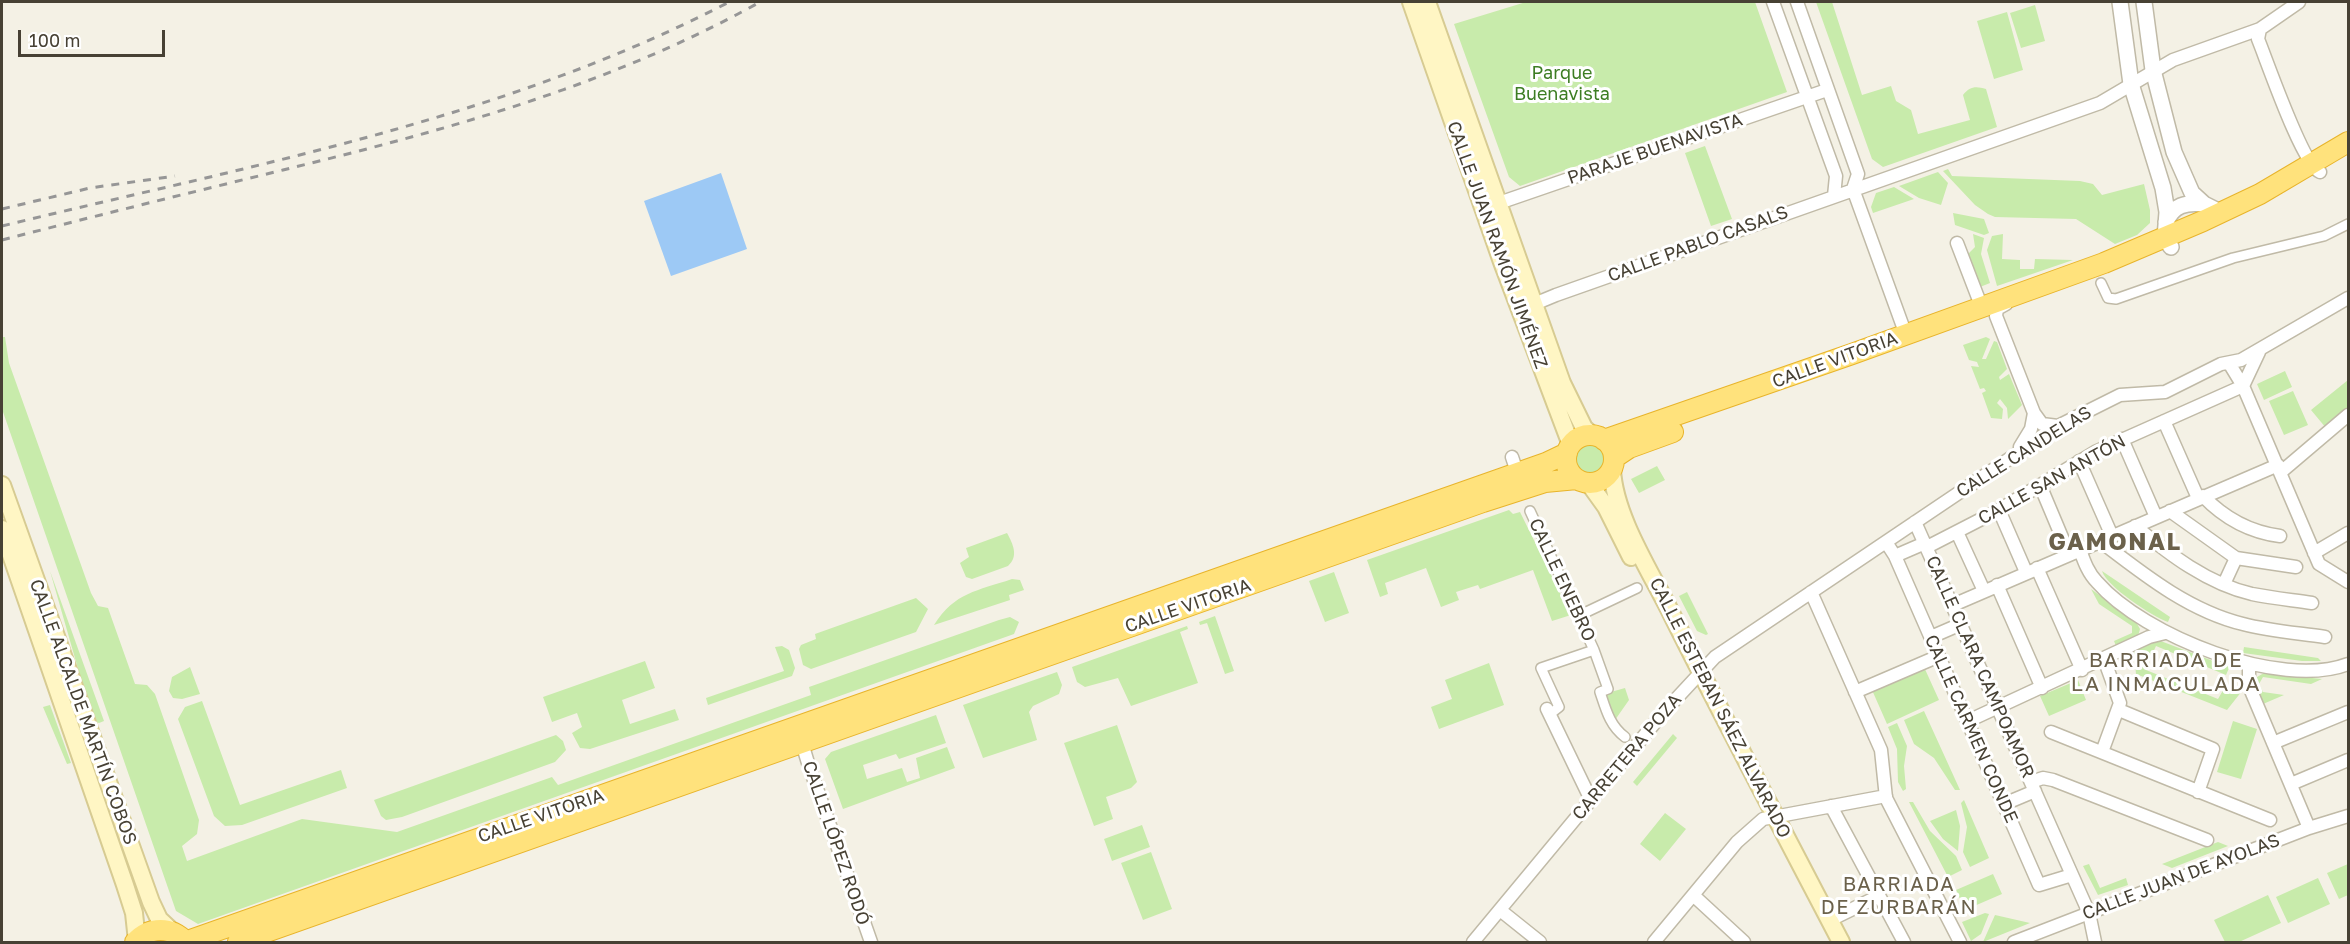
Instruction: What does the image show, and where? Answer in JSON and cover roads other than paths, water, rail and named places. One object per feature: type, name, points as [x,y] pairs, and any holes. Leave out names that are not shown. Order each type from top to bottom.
[{"type":"highway","name":"CALLE VITORIA","points":[[1598,438],[1906,335],[1989,312],[2065,277],[2167,236],[2236,218],[2315,169],[2349,142]]},
{"type":"highway","name":"CALLE VITORIA","points":[[1613,463],[1635,446],[1989,312],[2222,213],[2349,154]]},
{"type":"highway","points":[[1584,436],[1598,438],[1611,448],[1613,463],[1602,479],[1583,480],[1568,467],[1569,449],[1584,436]]},
{"type":"highway","name":"CALLE VITORIA","points":[[137,942],[154,930],[181,940],[1546,463],[1569,449]]},
{"type":"highway","name":"CALLE VITORIA","points":[[238,942],[1482,502],[1545,482],[1583,480]]},
{"type":"highway","points":[[773,735],[801,743]]},
{"type":"main road","name":"CALLE JUAN RAMÓN JIMÉNEZ","points":[[1411,2],[1433,41],[1491,206],[1522,316],[1569,449]]},
{"type":"main road","name":"CALLE JUAN RAMÓN JIMÉNEZ","points":[[1427,2],[1433,41]]},
{"type":"main road","name":"CALLE JUAN RAMÓN JIMÉNEZ","points":[[1491,206],[1533,303],[1562,383],[1584,428],[1598,438]]},
{"type":"main road","name":"CALLE ESTEBAN SÁEZ ALVARADO","points":[[1613,463],[1613,484],[1623,513],[1696,677]]},
{"type":"main road","name":"CALLE ESTEBAN SÁEZ ALVARADO","points":[[1583,480],[1606,507],[1769,818],[1829,942]]},
{"type":"main road","name":"CALLE ALCALDE MARTÍN COBOS","points":[[2,485],[151,902],[159,919],[181,940]]},
{"type":"main road","name":"CALLE ALCALDE MARTÍN COBOS","points":[[2,529],[128,892],[134,913],[137,942]]},
{"type":"main road","name":"CALLE ESTEBAN SÁEZ ALVARADO","points":[[1769,818],[1841,942]]},
{"type":"street","points":[[1773,2],[1836,176],[1834,196]]},
{"type":"street","points":[[1798,2],[1858,174],[1853,189],[1906,335]]},
{"type":"street","points":[[2120,2],[2131,84],[2163,188],[2167,236]]},
{"type":"street","points":[[2144,2],[2153,70],[2174,152],[2187,185],[2204,204]]},
{"type":"street","name":"CALLE PABLO CASALS","points":[[1533,303],[2100,103],[2173,60],[2260,29],[2299,2]]},
{"type":"street","points":[[2260,29],[2258,39],[2315,169]]},
{"type":"street","name":"PARAJE BUENAVISTA","points":[[1491,206],[1827,90]]},
{"type":"street","points":[[2153,158],[2174,152]]},
{"type":"street","points":[[1858,174],[1880,180]]},
{"type":"street","points":[[2167,236],[2170,213],[2178,207],[2193,203],[2204,204],[2222,213]]},
{"type":"street","points":[[2101,283],[2108,298],[2116,299],[2233,258],[2324,236],[2349,224]]},
{"type":"street","points":[[1957,243],[2034,413],[2042,424],[2058,426]]},
{"type":"street","name":"CALLE CANDELAS","points":[[1919,519],[2058,426],[2120,395],[2165,392],[2221,364],[2260,350],[2349,298]]},
{"type":"street","points":[[1522,316],[1533,303]]},
{"type":"street","points":[[2243,386],[2251,363],[2260,350]]},
{"type":"street","points":[[2229,363],[2243,386],[2314,553],[2325,570],[2349,582]]},
{"type":"street","name":"CALLE SAN ANTÓN","points":[[1926,545],[1999,510],[2079,461],[2122,439],[2243,386]]},
{"type":"street","points":[[2015,454],[2031,429],[2034,413]]},
{"type":"street","points":[[1953,605],[2201,497],[2279,468],[2349,416]]},
{"type":"street","points":[[2164,421],[2201,497],[2247,530],[2280,536]]},
{"type":"street","points":[[2122,439],[2156,517]]},
{"type":"street","points":[[2079,461],[2112,536]]},
{"type":"street","points":[[2040,485],[2074,552],[2097,583],[2165,633],[2249,664],[2314,671],[2332,670],[2349,664]]},
{"type":"street","points":[[1999,510],[2082,670]]},
{"type":"street","name":"CALLE ENEBRO","points":[[1530,511],[1594,650],[1608,689],[1600,692],[1607,713],[1614,729],[1625,737]]},
{"type":"street","points":[[2170,511],[2236,558],[2296,567]]},
{"type":"street","name":"CARRETERA POZA","points":[[1473,942],[1696,677],[1719,654],[1919,519]]},
{"type":"street","name":"CALLE CLARA CAMPOAMOR","points":[[1919,519],[1926,545],[2089,913],[2095,942]]},
{"type":"street","points":[[2135,526],[2193,568],[2224,584],[2252,594],[2312,603]]},
{"type":"street","points":[[1957,532],[1984,591]]},
{"type":"street","points":[[2314,553],[2349,532]]},
{"type":"street","points":[[2100,541],[2186,602],[2209,612],[2242,624],[2325,637]]},
{"type":"street","name":"CALLE CARMEN CONDE","points":[[1886,542],[1895,556],[2039,885],[2072,875]]},
{"type":"street","name":"CALLE CLARA CAMPOAMOR","points":[[1895,556],[1926,545]]},
{"type":"street","points":[[2224,584],[2236,558]]},
{"type":"street","points":[[1996,585],[2042,688]]},
{"type":"street","points":[[1578,616],[1637,588]]},
{"type":"street","points":[[1811,592],[1881,750],[1886,796],[1960,942]]},
{"type":"street","points":[[1931,637],[1961,624]]},
{"type":"street","points":[[1968,721],[2149,637],[2165,633]]},
{"type":"street","name":"CALLE ENEBRO","points":[[1591,800],[1549,712],[1559,707],[1541,668],[1594,650]]},
{"type":"street","points":[[1856,692],[1939,656]]},
{"type":"street","points":[[2102,752],[2119,710],[2120,700],[2104,659]]},
{"type":"street","points":[[2249,664],[2249,686],[2309,828]]},
{"type":"street","name":"CALLE VITORIA","points":[[801,743],[804,734],[811,729],[870,707],[897,690]]},
{"type":"street","points":[[2119,710],[2213,749],[2198,792]]},
{"type":"street","points":[[2273,743],[2349,712]]},
{"type":"street","points":[[2050,732],[2270,820]]},
{"type":"street","name":"CALLE LÓPEZ RODÓ","points":[[801,743],[871,942]]},
{"type":"street","points":[[2290,784],[2349,760]]},
{"type":"street","points":[[2033,787],[2043,778],[2053,780],[2207,840]]},
{"type":"street","name":"CALLE CLARA CAMPOAMOR","points":[[2004,804],[2033,787]]},
{"type":"street","points":[[1654,942],[1737,842],[1769,818],[1886,796]]},
{"type":"street","points":[[1831,806],[1904,942]]},
{"type":"street","name":"CALLE JUAN DE AYOLAS","points":[[2014,942],[2309,828],[2349,816]]},
{"type":"street","points":[[1693,896],[1741,941]]},
{"type":"street","points":[[1830,920],[1879,896]]},
{"type":"street","points":[[1500,910],[1540,942]]},
{"type":"water","points":[[721,173],[747,249],[671,276],[644,201]]},
{"type":"railway","points":[[2,226],[280,160],[464,109],[554,78],[643,43],[729,2]]},
{"type":"railway","points":[[2,240],[344,155],[467,121],[587,81],[646,58],[760,2]]},
{"type":"railway","points":[[2,209],[90,188],[175,176]]},
{"type":"district","name":"GAMONAL","points":[[2115,542]]},
{"type":"district","name":"BARRIADA DE LA INMACULADA","points":[[2166,672]]},
{"type":"district","name":"BARRIADA DE ZURBARÁN","points":[[1899,896]]},
{"type":"park label","name":"Parque Buenavista","points":[[1562,83]]}]
